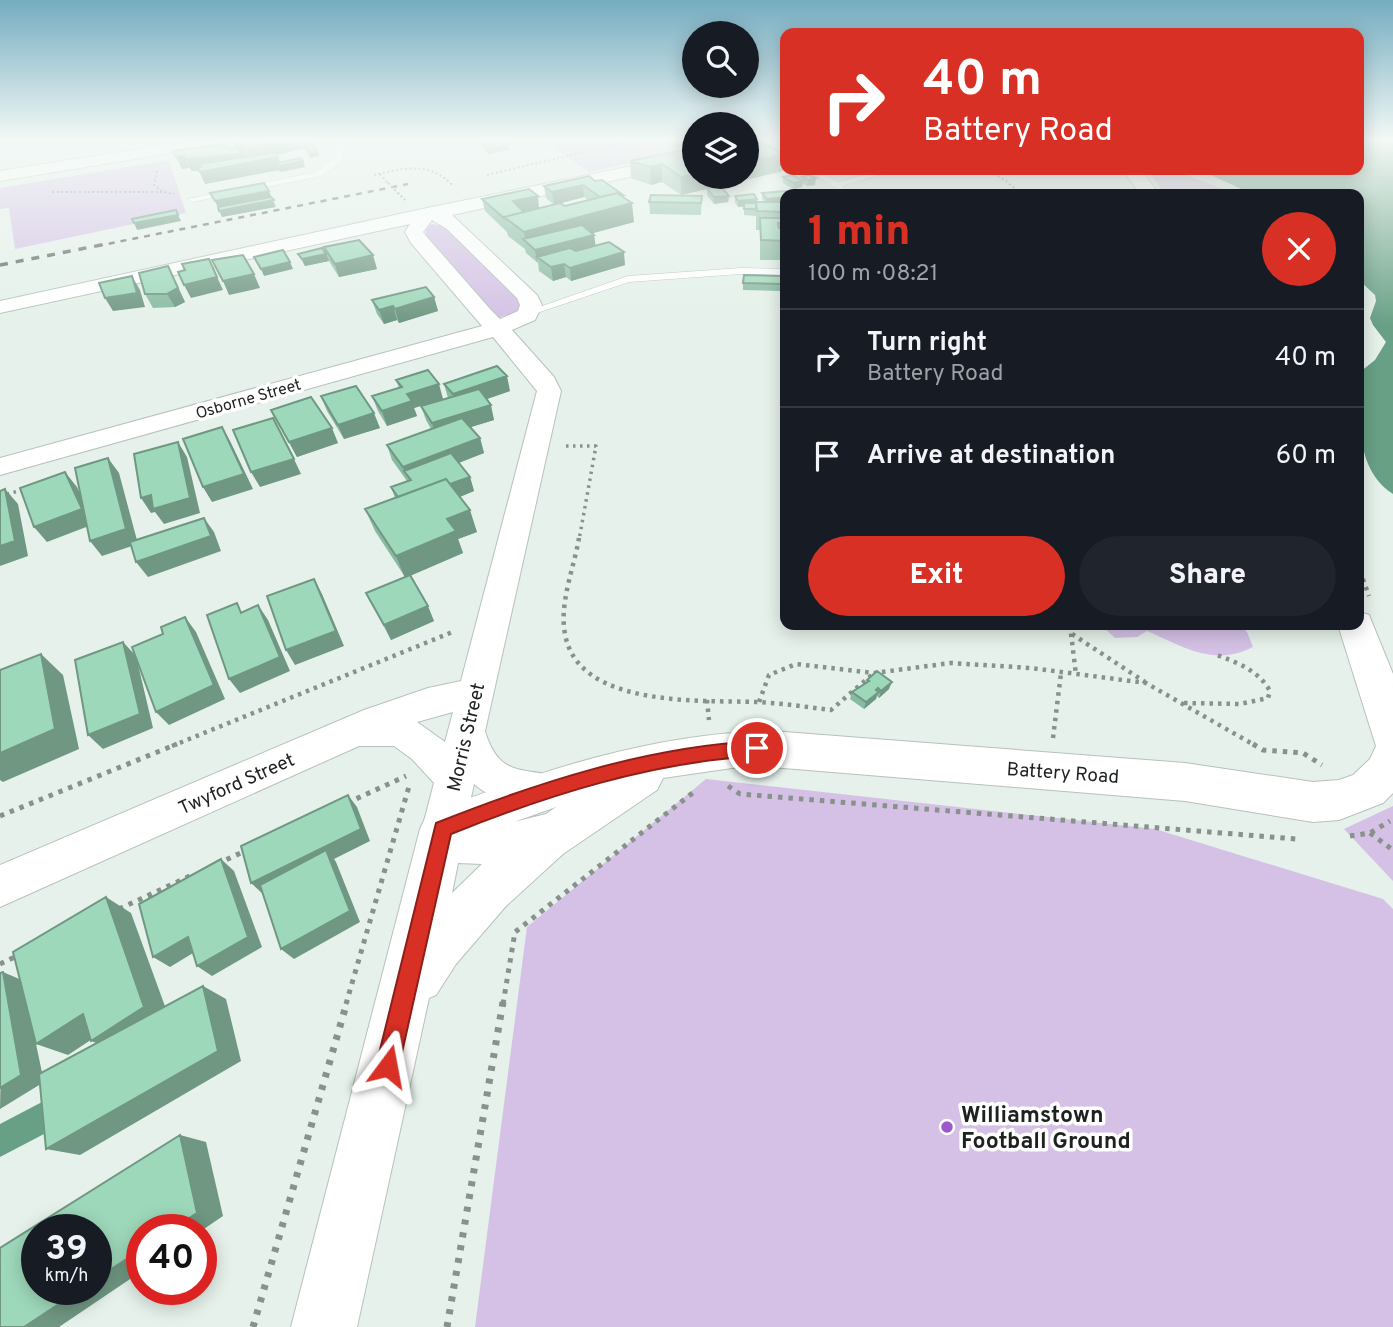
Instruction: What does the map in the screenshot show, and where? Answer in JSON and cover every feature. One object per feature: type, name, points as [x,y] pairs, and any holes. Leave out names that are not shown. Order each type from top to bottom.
[{"type":"street","points":[[0,307],[427,214],[455,216],[487,203]]},
{"type":"street","name":"Morris Street","points":[[324,1327],[549,388],[418,239],[415,227],[427,214]]},
{"type":"street","points":[[455,216],[530,302],[530,312],[516,322],[497,328]]},
{"type":"street","name":"Osborne Street","points":[[0,467],[497,328]]},
{"type":"street","points":[[1358,630],[1393,737]]},
{"type":"street","name":"Twyford Street","points":[[0,886],[341,737],[428,703],[475,692]]},
{"type":"street","points":[[341,737],[378,729],[404,732],[422,744],[446,816]]},
{"type":"street","points":[[467,732],[469,748],[476,761],[498,779],[527,792],[566,803]]},
{"type":"street","name":"Battery Road","points":[[402,1004],[439,943],[469,907],[519,862],[566,803],[671,761],[714,772],[771,749],[1141,778],[1231,788],[1300,801],[1329,801],[1360,824],[1393,755]]},
{"type":"street","name":"Battery Road","points":[[446,816],[526,842],[543,836],[566,803]]},
{"type":"lane","points":[[530,312],[628,279],[741,271],[780,272]]},
{"type":"path","points":[[454,203],[455,216]]},
{"type":"path","points":[[537,446],[596,446],[566,603],[564,634],[569,653],[603,681],[622,690],[664,699],[760,702],[831,710],[874,673]]},
{"type":"path","points":[[1071,630],[1076,676]]},
{"type":"path","points":[[0,816],[455,631]]},
{"type":"path","points":[[1072,634],[1146,683],[1263,750],[1303,753],[1319,762],[1360,824],[1393,850]]},
{"type":"path","points":[[1184,703],[1240,704],[1268,698],[1270,691],[1263,679],[1242,665],[1217,655]]},
{"type":"path","points":[[760,702],[769,675],[780,668],[796,664],[874,673],[951,663],[1031,667],[1076,676],[1146,683]]},
{"type":"path","points":[[1056,709],[1061,673]]},
{"type":"path","points":[[447,1327],[515,932],[714,772],[740,794],[1299,839]]},
{"type":"path","points":[[253,1327],[413,773],[338,808]]},
{"type":"path","points":[[1360,824],[1393,820]]},
{"type":"path","points":[[213,866],[251,848]]},
{"type":"path","points":[[113,912],[200,871]]},
{"type":"path","points":[[0,964],[25,952]]},
{"type":"shaded area","points":[[0,203],[183,203],[186,213],[15,249],[9,208],[0,209]]},
{"type":"shaded area","points":[[1364,203],[1393,203],[1393,494],[1380,483],[1371,470],[1364,450],[1364,369],[1375,360],[1386,342],[1370,318],[1376,301],[1375,295],[1364,285]]},
{"type":"shaded area","points":[[431,224],[446,226],[522,301],[520,311],[497,318],[426,239],[426,229]]},
{"type":"shaded area","points":[[1106,630],[1245,630],[1253,647],[1239,653],[1212,655],[1147,631],[1137,637],[1115,638]]},
{"type":"shaded area","name":"Williamstown Football Ground","points":[[706,779],[1155,829],[1383,899],[1393,909],[1393,1327],[475,1327],[527,927]]},
{"type":"shaded area","points":[[1393,806],[1393,881],[1344,829]]},
{"type":"shaded area","points":[[42,1102],[44,1134],[0,1157],[0,1124]]},
{"type":"building","points":[[240,203],[259,203],[219,211],[218,207]]},
{"type":"building","points":[[487,203],[515,203],[524,212],[504,217],[505,219]]},
{"type":"building","points":[[560,203],[565,206],[577,203],[632,203],[524,232],[504,217]]},
{"type":"building","points":[[744,203],[756,203],[756,209],[744,209]]},
{"type":"building","points":[[756,203],[780,203],[780,212],[757,211]]},
{"type":"building","points":[[176,210],[178,215],[134,223],[132,219]]},
{"type":"building","points":[[760,218],[780,218],[780,241],[761,240]]},
{"type":"building","points":[[582,225],[594,235],[535,250],[523,239]]},
{"type":"building","points":[[359,240],[373,255],[335,264],[324,247]]},
{"type":"building","points":[[609,242],[624,252],[570,268],[564,264],[551,267],[537,257],[570,248],[576,251]]},
{"type":"building","points":[[322,248],[326,254],[302,259],[298,254]]},
{"type":"building","points":[[283,250],[290,262],[261,269],[254,257]]},
{"type":"building","points":[[243,255],[254,274],[223,281],[212,260]]},
{"type":"building","points":[[209,259],[217,277],[184,285],[178,272],[185,270],[182,264]]},
{"type":"building","points":[[168,266],[178,288],[167,294],[145,294],[139,273]]},
{"type":"building","points":[[744,275],[780,276],[780,284],[743,283]]},
{"type":"building","points":[[132,276],[137,293],[105,298],[99,283]]},
{"type":"building","points":[[426,287],[434,297],[395,309],[393,306],[379,310],[372,300]]},
{"type":"building","points":[[497,366],[507,376],[453,394],[444,384]]},
{"type":"building","points":[[428,370],[439,384],[407,394],[412,401],[382,411],[372,396],[402,387],[396,380]]},
{"type":"building","points":[[356,386],[374,413],[338,425],[321,396]]},
{"type":"building","points":[[479,389],[491,405],[432,423],[421,406]]},
{"type":"building","points":[[311,397],[332,428],[289,442],[271,410]]},
{"type":"building","points":[[273,418],[294,459],[251,472],[233,430]]},
{"type":"building","points":[[462,418],[480,438],[403,467],[387,445]]},
{"type":"building","points":[[222,427],[244,474],[203,487],[183,439]]},
{"type":"building","points":[[178,442],[190,498],[153,509],[151,495],[141,498],[134,454]]},
{"type":"building","points":[[451,453],[470,477],[450,484],[446,479],[398,497],[391,487],[411,480],[404,471]]},
{"type":"building","points":[[108,458],[126,529],[90,541],[75,468]]},
{"type":"building","points":[[65,472],[82,509],[34,527],[20,488]]},
{"type":"building","points":[[446,479],[470,510],[447,519],[456,531],[396,556],[365,509]]},
{"type":"building","points":[[5,489],[15,541],[0,546],[0,491]]},
{"type":"building","points":[[204,518],[211,536],[136,562],[130,542]]},
{"type":"building","points":[[410,575],[428,606],[384,625],[366,593]]},
{"type":"building","points":[[314,579],[336,631],[286,650],[267,596]]},
{"type":"building","points":[[237,603],[241,613],[258,605],[280,657],[229,679],[207,615]]},
{"type":"building","points":[[185,617],[214,685],[156,712],[132,647],[163,634],[161,627]]},
{"type":"building","points":[[123,642],[140,714],[88,735],[75,660]]},
{"type":"building","points":[[41,654],[55,729],[0,753],[0,670]]},
{"type":"building","points":[[877,671],[892,682],[881,691],[878,688],[876,690],[879,692],[866,702],[852,692],[869,681],[867,680]]},
{"type":"building","points":[[348,795],[361,829],[251,883],[241,846]]},
{"type":"building","points":[[326,850],[350,911],[281,949],[260,885]]},
{"type":"building","points":[[221,859],[248,937],[197,966],[188,937],[153,957],[139,904]]},
{"type":"building","points":[[106,897],[144,1007],[91,1041],[83,1014],[36,1044],[13,952]]},
{"type":"building","points":[[3,972],[21,1075],[0,1088],[0,973]]},
{"type":"building","points":[[203,986],[218,1051],[46,1149],[39,1074]]},
{"type":"building","points":[[180,1135],[197,1213],[126,1214],[126,1259],[112,1269],[112,1214],[54,1214]]},
{"type":"building","points":[[21,1235],[21,1305],[57,1305],[24,1327],[0,1327],[0,1248]]},
{"type":"railway","points":[[97,246],[313,203]]},
{"type":"railway","points":[[0,265],[106,244]]},
{"type":"place","name":"Williamstown Football Ground","points":[[947,1127]]},
{"type":"route","points":[[388,1066],[443,829],[519,798],[618,771],[712,751],[757,748]]}]
